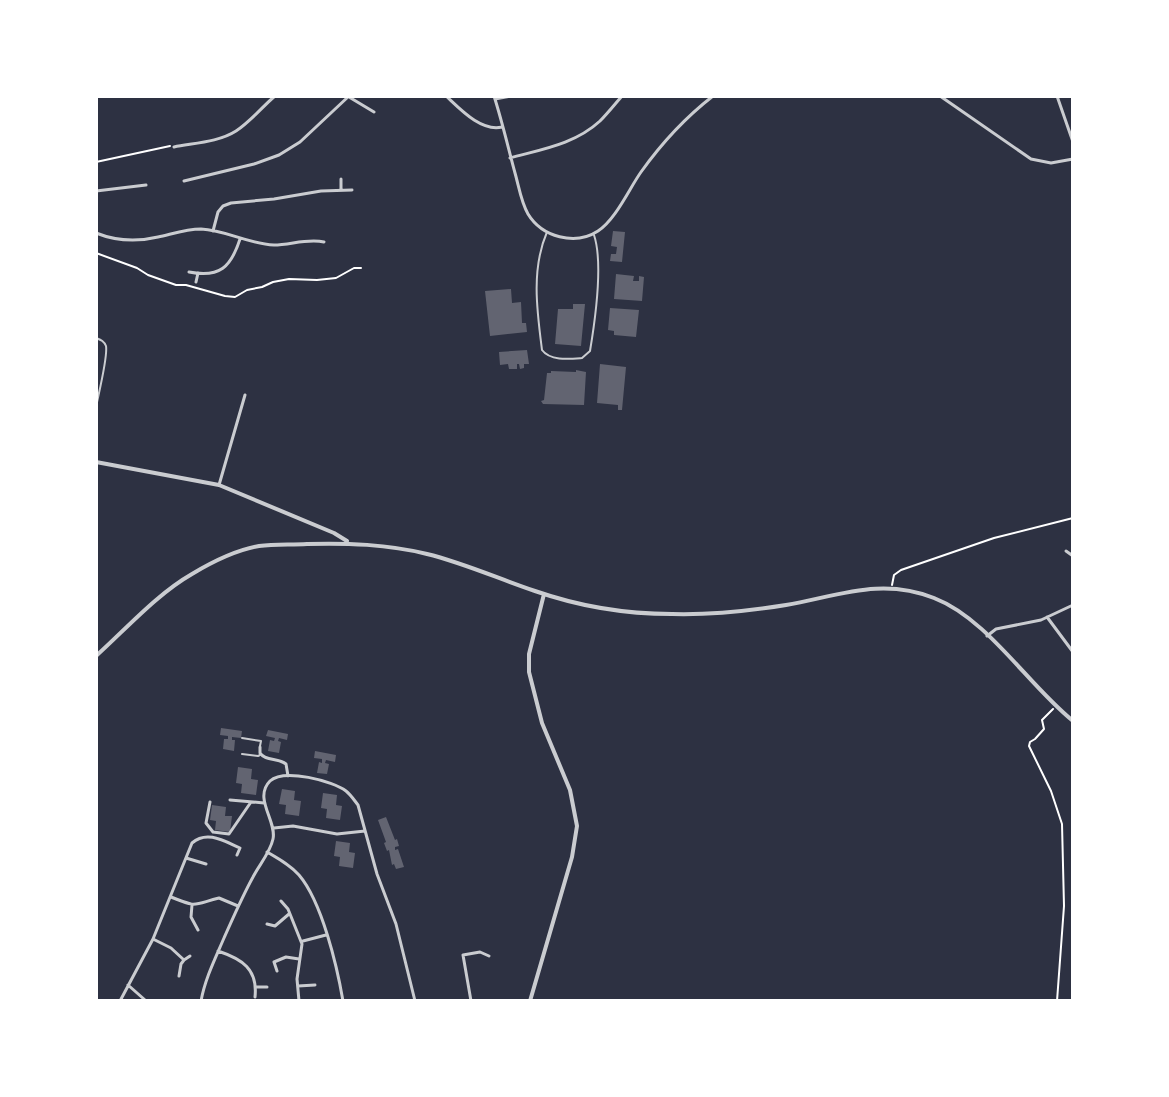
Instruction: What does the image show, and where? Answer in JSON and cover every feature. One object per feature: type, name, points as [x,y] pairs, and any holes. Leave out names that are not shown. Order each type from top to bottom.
[{"type":"street","points":[[174,147],[237,131],[275,96]]},
{"type":"street","points":[[184,181],[279,155],[300,142],[349,96],[372,111],[366,115]]},
{"type":"street","points":[[446,96],[482,124],[494,129],[502,127]]},
{"type":"street","points":[[511,96],[495,98],[528,214],[547,232],[571,238],[593,234],[611,218],[664,143],[713,96]]},
{"type":"street","points":[[510,158],[578,137],[601,120],[622,96]]},
{"type":"street","points":[[940,96],[1031,159],[1051,163],[1073,159]]},
{"type":"street","points":[[1057,96],[1073,142]]},
{"type":"street","points":[[183,138],[185,145]]},
{"type":"street","points":[[341,179],[341,190]]},
{"type":"street","points":[[96,191],[146,185]]},
{"type":"street","points":[[213,231],[218,212],[229,204],[352,190]]},
{"type":"street","points":[[96,233],[114,239],[137,240],[188,230],[213,231],[273,245],[324,242]]},
{"type":"street","points":[[189,272],[213,273],[225,266],[233,258],[240,239]]},
{"type":"street","points":[[196,282],[198,273]]},
{"type":"street","points":[[219,485],[245,395]]},
{"type":"street","points":[[96,462],[219,485],[334,533],[349,543]]},
{"type":"street","points":[[96,656],[179,581],[208,565],[259,546],[349,543],[393,547],[446,559],[544,594],[615,610],[675,614],[719,612],[782,605],[852,590],[892,588],[922,594],[961,612],[1073,721]]},
{"type":"street","points":[[1066,551],[1073,556]]},
{"type":"street","points":[[530,1001],[572,857],[577,826],[575,806],[542,723],[529,672],[529,654],[544,594]]},
{"type":"street","points":[[987,636],[996,629],[1047,617],[1073,605]]},
{"type":"street","points":[[1047,617],[1073,652]]},
{"type":"street","points":[[260,747],[263,757],[284,762],[288,776]]},
{"type":"street","points":[[201,1001],[218,951],[273,841],[274,828],[264,803],[265,792],[270,782],[280,776],[288,776],[329,783],[346,791],[358,805],[402,947],[415,1001]]},
{"type":"street","points":[[230,800],[264,803]]},
{"type":"street","points":[[210,802],[206,823],[213,832],[229,834],[251,802]]},
{"type":"street","points":[[274,828],[293,826],[337,834],[366,830]]},
{"type":"street","points":[[120,1001],[153,939],[192,843],[201,837],[217,838],[240,848]]},
{"type":"street","points":[[237,855],[243,842]]},
{"type":"street","points":[[267,852],[288,864],[301,877],[312,898],[339,977],[343,1001]]},
{"type":"street","points":[[186,858],[206,864]]},
{"type":"street","points":[[171,897],[192,905],[219,898],[239,906]]},
{"type":"street","points":[[281,901],[302,941],[299,1001]]},
{"type":"street","points":[[192,905],[190,916],[198,930]]},
{"type":"street","points":[[275,934],[275,926],[289,914]]},
{"type":"street","points":[[267,924],[275,926]]},
{"type":"street","points":[[302,941],[326,935]]},
{"type":"street","points":[[153,939],[171,948],[184,960]]},
{"type":"street","points":[[462,948],[471,1001]]},
{"type":"street","points":[[218,951],[246,965],[256,987],[255,997]]},
{"type":"street","points":[[463,955],[480,952],[489,956]]},
{"type":"street","points":[[179,976],[181,964],[190,956]]},
{"type":"street","points":[[277,971],[274,962],[286,957],[301,959]]},
{"type":"street","points":[[128,985],[145,1000]]},
{"type":"street","points":[[298,986],[315,985]]},
{"type":"street","points":[[256,987],[267,987]]},
{"type":"lane","points":[[547,232],[538,256],[536,273],[542,350],[550,357],[579,359],[588,355],[591,349],[598,270],[593,234]]},
{"type":"lane","points":[[96,338],[106,346],[96,407]]},
{"type":"lane","points":[[96,374],[103,375]]},
{"type":"lane","points":[[242,738],[261,741],[260,747]]},
{"type":"lane","points":[[242,754],[260,754]]},
{"type":"path","points":[[96,162],[174,147]]},
{"type":"path","points":[[96,253],[176,285],[235,297],[273,282],[336,278],[354,268],[361,268]]},
{"type":"path","points":[[892,588],[893,577],[901,570],[994,538],[1073,518]]},
{"type":"path","points":[[1057,706],[1042,720],[1044,729],[1029,746],[1051,791],[1062,824],[1064,906],[1057,1001]]},
{"type":"building","points":[[613,231],[625,232],[622,262],[610,261],[617,247],[611,246]]},
{"type":"building","points":[[616,274],[634,276],[633,281],[639,281],[639,276],[644,277],[642,301],[614,299]]},
{"type":"building","points":[[511,289],[512,303],[521,302],[522,323],[526,323],[527,332],[490,336],[485,291]]},
{"type":"building","points":[[573,304],[585,304],[581,346],[555,344],[558,309],[573,309]]},
{"type":"building","points":[[610,308],[639,310],[636,337],[614,335],[614,331],[608,330]]},
{"type":"building","points":[[527,350],[529,364],[524,364],[524,368],[520,369],[519,364],[517,369],[509,369],[508,364],[500,365],[499,352]]},
{"type":"building","points":[[600,364],[626,367],[622,410],[618,410],[618,405],[597,403]]},
{"type":"building","points":[[586,372],[584,405],[543,404],[547,373]]},
{"type":"building","points":[[221,728],[242,731],[241,738],[232,737],[235,740],[234,751],[223,749],[224,739],[228,736],[220,735]]},
{"type":"building","points":[[268,730],[288,734],[287,740],[279,738],[279,753],[268,751],[270,740],[274,741],[275,738],[266,736]]},
{"type":"building","points":[[315,751],[336,755],[335,762],[326,760],[325,763],[329,764],[327,774],[317,773],[322,759],[314,758]]},
{"type":"building","points":[[238,767],[252,769],[251,779],[258,780],[256,795],[241,793],[242,784],[236,783]]},
{"type":"building","points":[[282,789],[295,791],[294,800],[301,801],[299,816],[285,814],[286,805],[279,804]]},
{"type":"building","points":[[323,793],[337,795],[336,805],[342,806],[340,820],[326,818],[327,809],[321,808]]},
{"type":"building","points":[[212,805],[226,807],[225,816],[232,816],[230,832],[215,830],[216,821],[210,820]]},
{"type":"building","points":[[386,817],[397,839],[399,846],[395,850],[398,849],[404,867],[396,869],[392,865],[384,843],[378,820]]},
{"type":"building","points":[[336,841],[350,843],[349,852],[355,853],[353,868],[339,866],[340,857],[334,856]]}]
